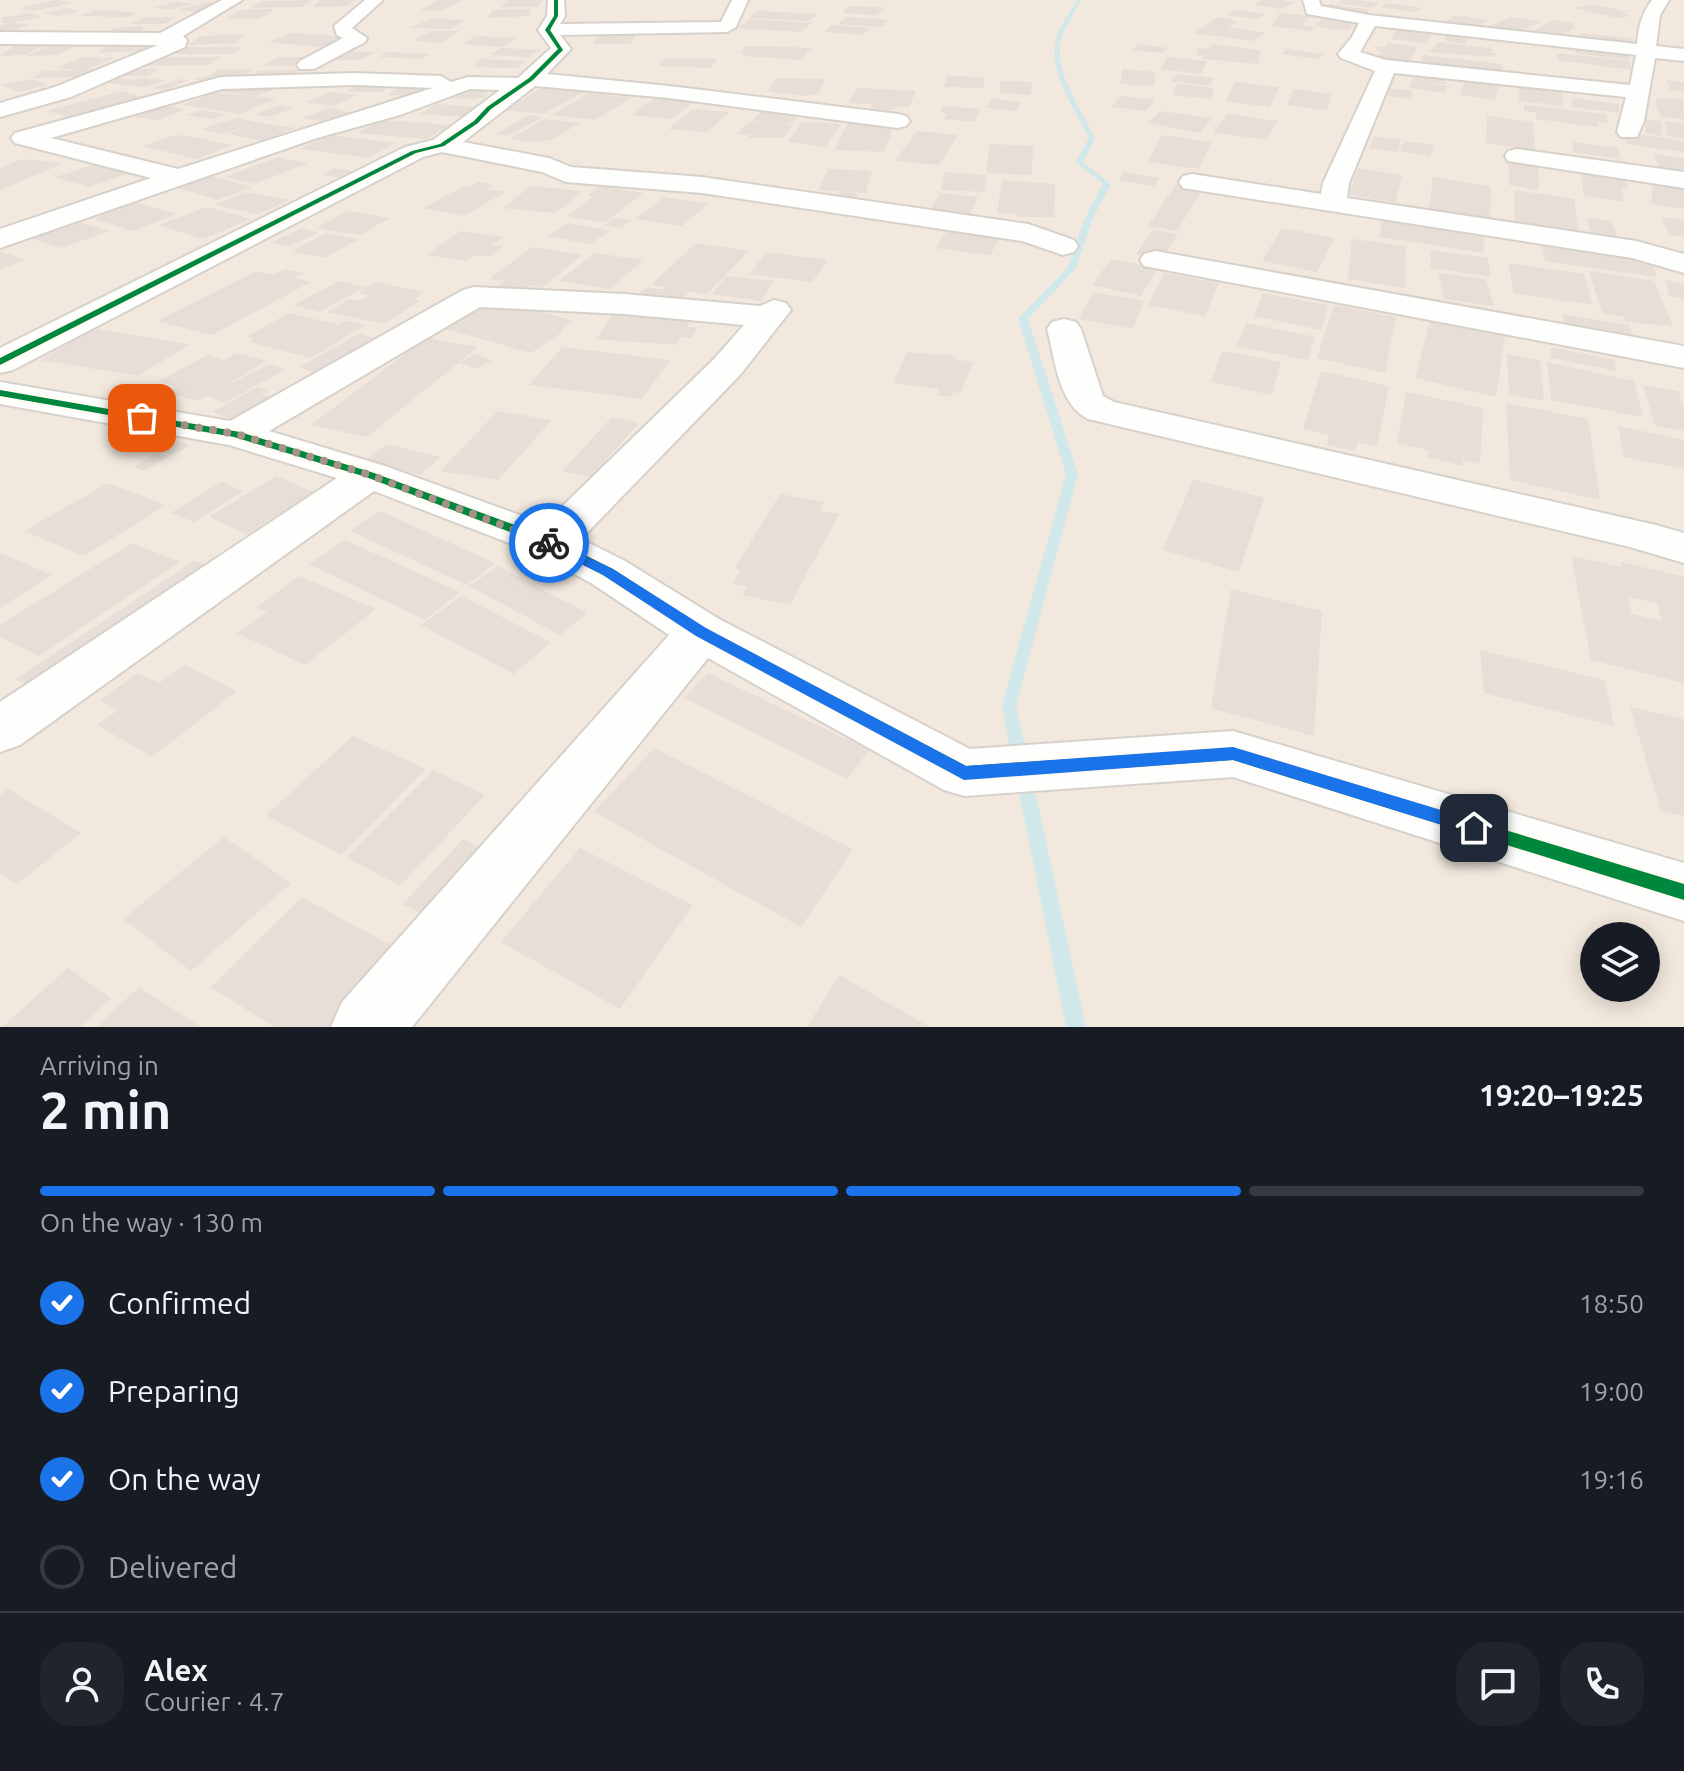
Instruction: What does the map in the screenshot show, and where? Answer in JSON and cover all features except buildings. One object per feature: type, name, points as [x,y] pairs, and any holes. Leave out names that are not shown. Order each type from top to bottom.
[{"type":"street","points":[[165,38],[234,0]]},
{"type":"street","points":[[307,65],[358,38],[343,31],[343,26],[375,0]]},
{"type":"street","points":[[547,30],[556,16],[556,0]]},
{"type":"street","points":[[547,30],[727,27],[740,0]]},
{"type":"street","points":[[1311,0],[1313,10],[1369,20],[1684,55]]},
{"type":"street","points":[[1629,132],[1636,117],[1638,92],[1645,69],[1643,61],[1649,15],[1661,0]]},
{"type":"street","points":[[1369,20],[1361,39],[1348,54],[1383,66],[1638,92]]},
{"type":"street","points":[[0,362],[414,152],[442,145],[527,82],[561,49],[547,30]]},
{"type":"street","points":[[0,38],[165,38],[178,40],[178,43],[63,92],[0,110]]},
{"type":"street","points":[[0,48],[21,39]]},
{"type":"street","points":[[1529,80],[1524,57],[1537,39]]},
{"type":"street","points":[[1333,203],[1336,183],[1376,86],[1382,81],[1383,66]]},
{"type":"street","points":[[23,138],[221,83],[355,79],[527,82],[669,92],[898,121]]},
{"type":"street","points":[[0,239],[309,133],[392,110],[468,83]]},
{"type":"street","points":[[0,127],[23,138],[181,178]]},
{"type":"street","points":[[442,145],[549,166],[566,174],[702,185],[1028,233],[1063,246]]},
{"type":"street","points":[[1517,156],[1684,180]]},
{"type":"street","points":[[1192,182],[1636,250],[1684,264]]},
{"type":"street","points":[[1155,260],[1684,357]]},
{"type":"street","points":[[236,434],[474,297],[771,314],[727,367],[551,543]]},
{"type":"street","points":[[1064,329],[1084,396],[1090,405],[1102,411],[1625,531],[1684,548]]},
{"type":"street","points":[[0,393],[236,434],[370,475],[551,543],[608,572],[701,632],[964,773],[1233,754],[1684,892]]},
{"type":"street","points":[[6,717],[370,475]]},
{"type":"street","points":[[367,1027],[701,632]]},
{"type":"shaded area","points":[[0,0],[1684,0],[1684,1027],[0,1027]]},
{"type":"waterway","points":[[1020,759],[1009,706],[1072,474],[1023,319],[1072,268],[1089,218],[1107,184],[1079,162],[1092,138],[1064,82],[1058,58],[1060,34],[1079,0]]},
{"type":"waterway","points":[[1024,777],[1076,1027]]},
{"type":"cycle path","points":[[0,362],[414,152],[442,145],[531,79],[561,49],[547,30],[556,16],[556,0]]},
{"type":"cycle path","points":[[0,393],[236,434],[370,475],[551,543],[608,572],[701,632],[964,773],[1233,754],[1684,892]]},
{"type":"way so far","points":[[142,418],[236,434],[370,475],[549,543]]},
{"type":"route","points":[[549,543],[608,572],[701,632],[964,773],[1233,754],[1474,828]]}]
